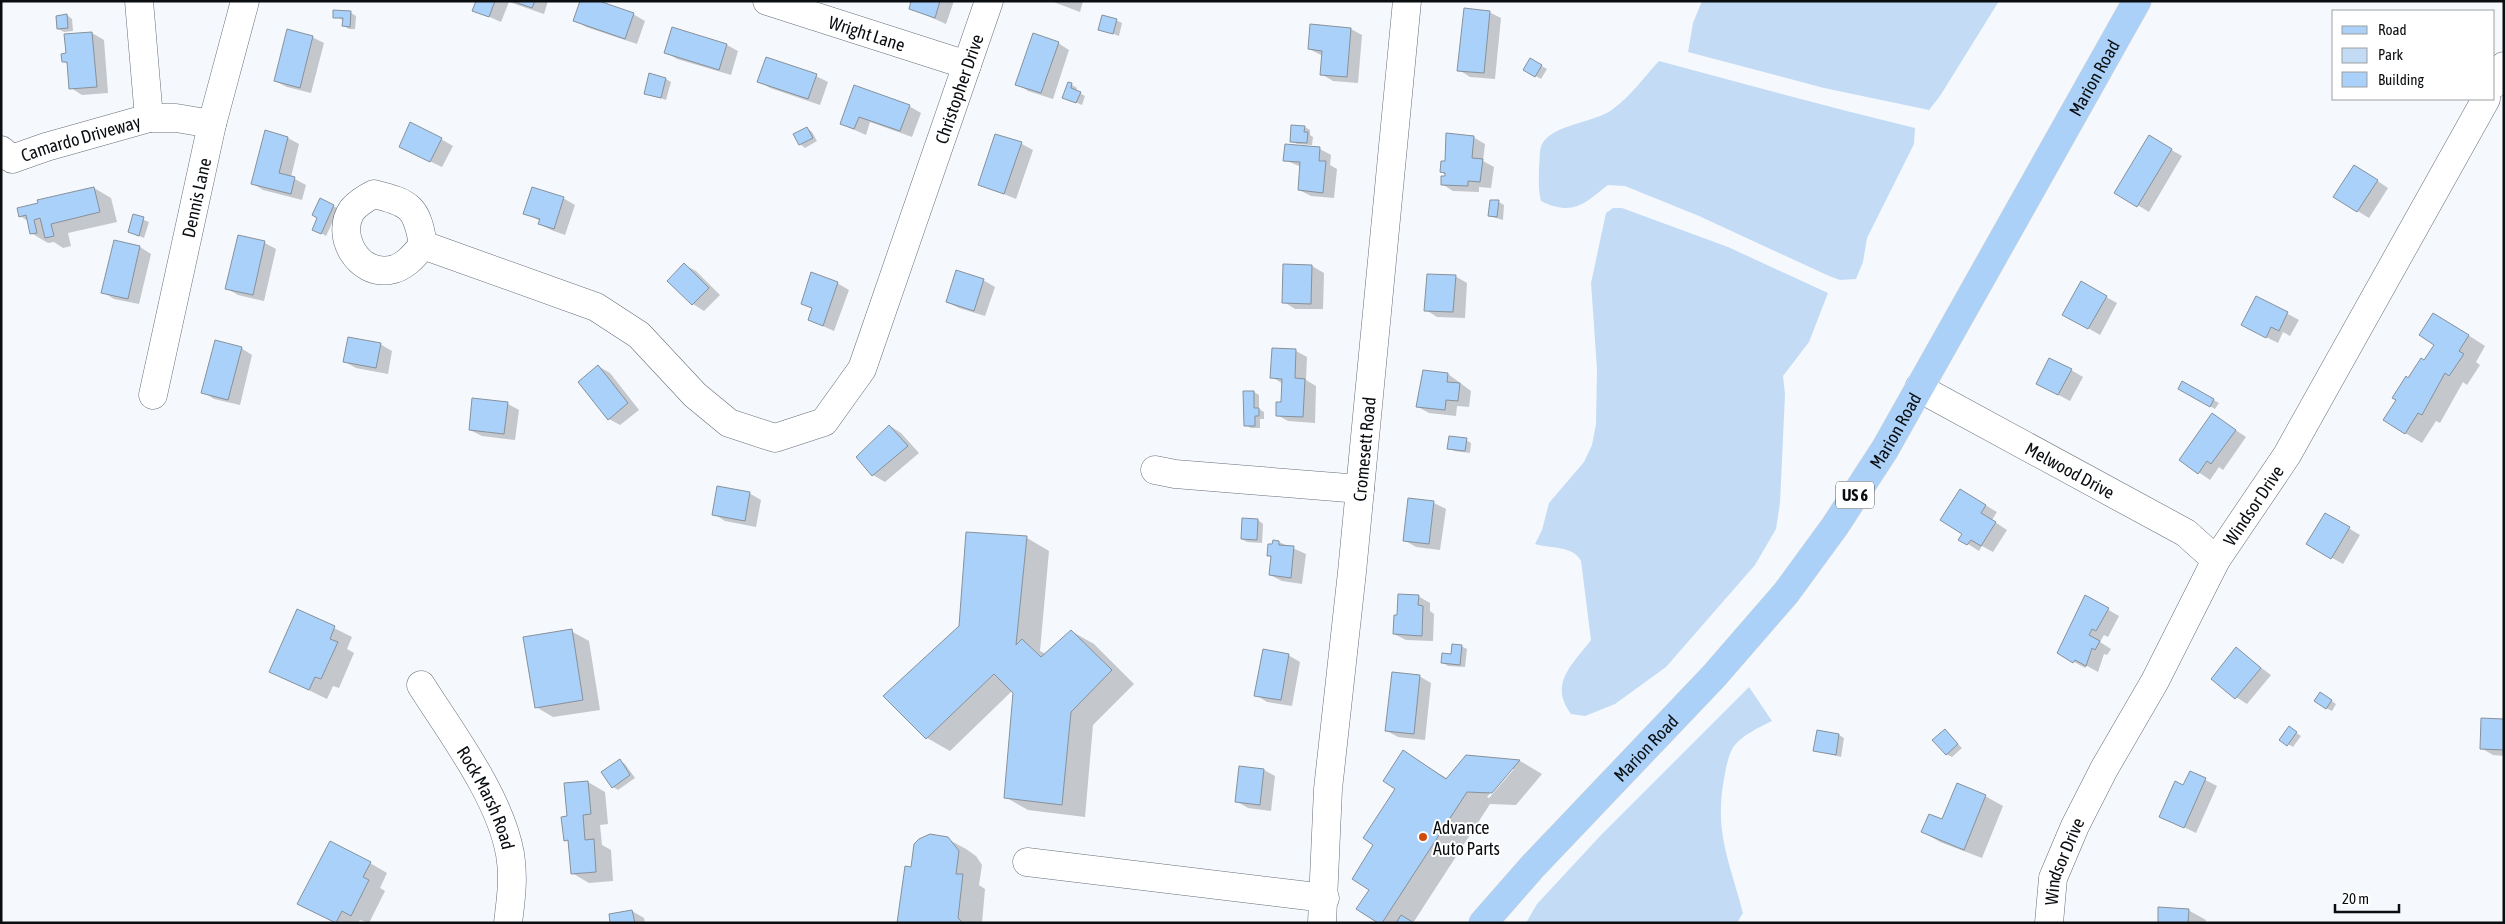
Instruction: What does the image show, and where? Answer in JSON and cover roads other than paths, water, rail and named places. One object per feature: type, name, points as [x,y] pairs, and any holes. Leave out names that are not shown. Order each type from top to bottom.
[{"type":"main road","name":"Marion Road","points":[[1484,923],[1540,859],[1714,676],[1786,593],[1835,526],[1885,449],[2136,1]]},
{"type":"street","points":[[139,1],[149,118]]},
{"type":"street","name":"Dennis Lane","points":[[153,395],[212,124],[244,1]]},
{"type":"street","name":"Wright Lane","points":[[767,1],[967,65]]},
{"type":"street","name":"Christopher Drive","points":[[423,245],[596,306],[639,335],[695,395],[729,423],[776,438],[824,422],[862,369],[990,1]]},
{"type":"street","name":"Cromesett Road","points":[[1323,910],[1328,789],[1360,489],[1407,1]]},
{"type":"street","points":[[2495,82],[2504,66]]},
{"type":"street","name":"Windsor Drive","points":[[2049,923],[2053,878],[2075,826],[2104,769],[2155,681],[2216,560],[2287,455],[2485,100]]},
{"type":"street","name":"Camardo Driveway","points":[[6,155],[46,147],[149,118],[176,118],[212,124]]},
{"type":"street","name":"Melwood Drive","points":[[1919,388],[2186,533],[2216,560]]},
{"type":"street","points":[[1155,470],[1174,474],[1360,489]]},
{"type":"street","name":"Rock Marsh Road","points":[[421,685],[487,792],[503,825],[510,854],[513,883],[508,923]]},
{"type":"street","points":[[1026,862],[1323,910]]},
{"type":"place","name":"Advance Auto Parts","points":[[1423,837]]}]
